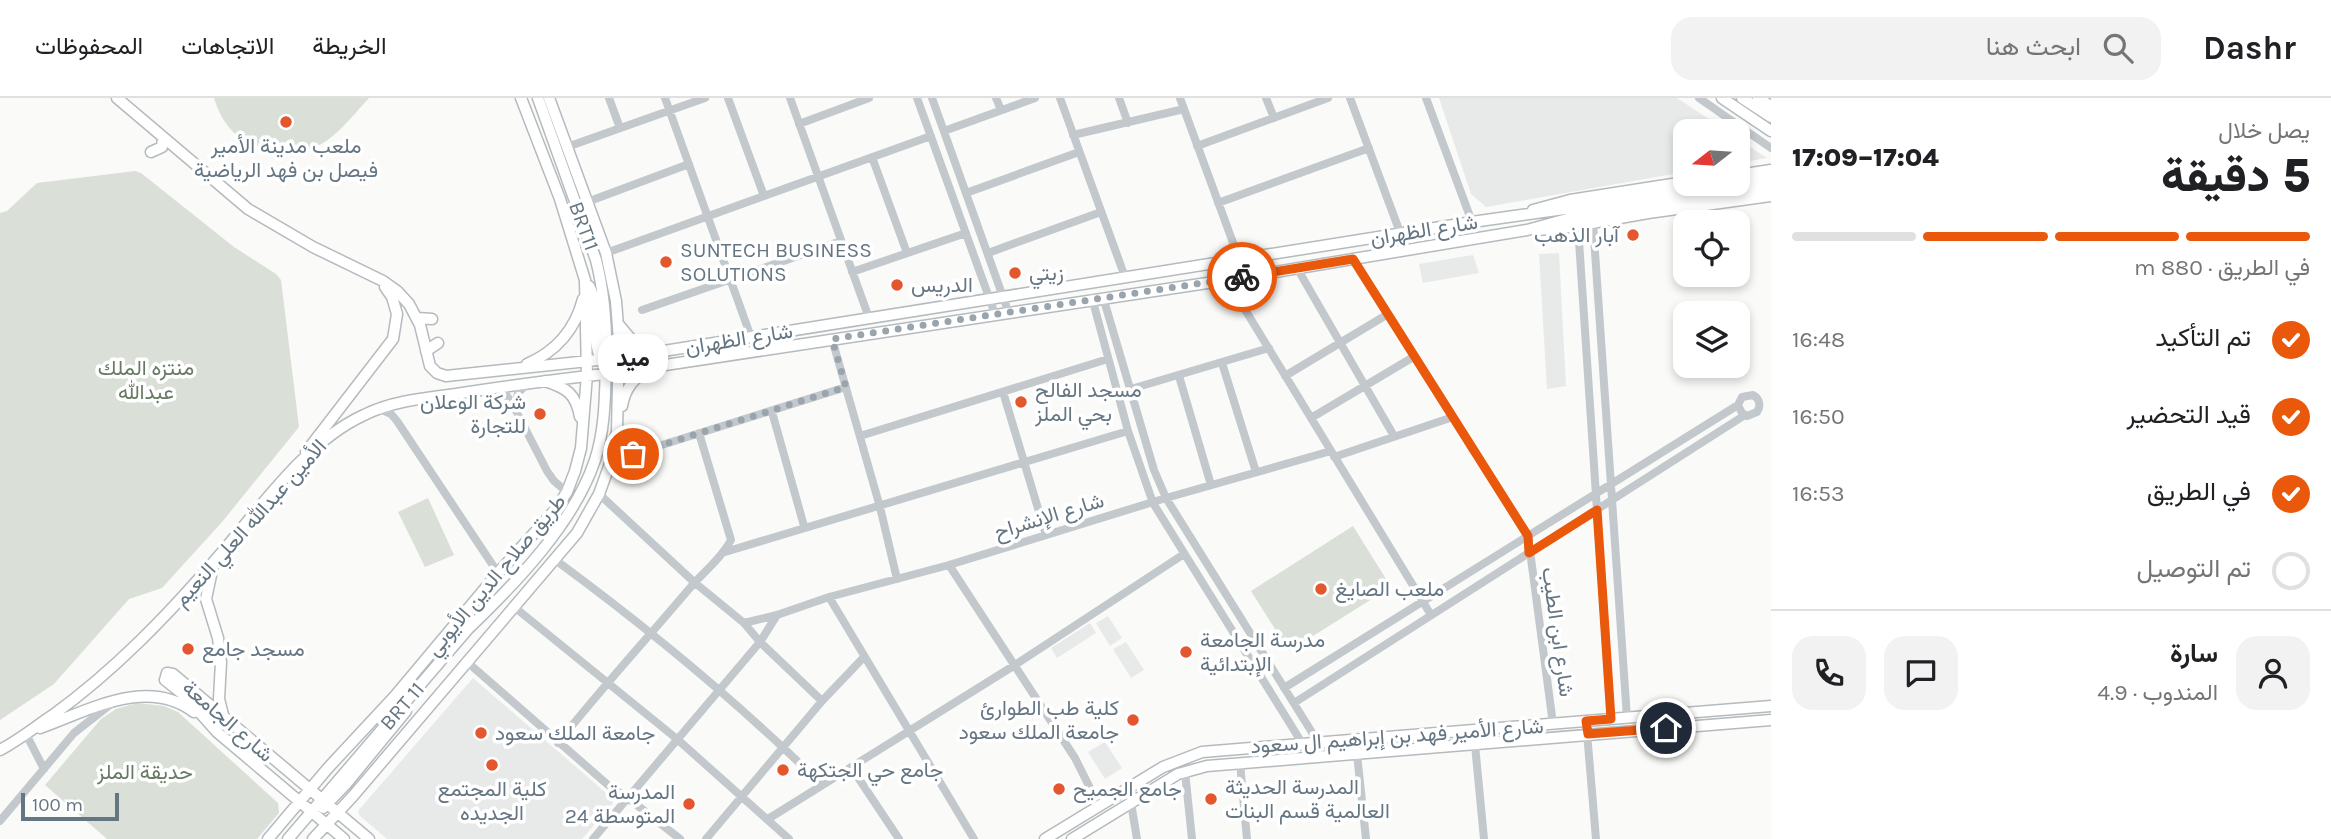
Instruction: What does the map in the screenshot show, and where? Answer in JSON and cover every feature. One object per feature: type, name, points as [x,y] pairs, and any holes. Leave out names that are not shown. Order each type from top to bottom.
[{"type":"main road","points":[[117,98],[248,209],[321,252],[397,291],[417,318],[423,331],[430,366],[437,373],[446,376],[587,360],[605,364]]},
{"type":"main road","name":"طريق صلاح الدين الأيوبي","points":[[268,839],[396,696],[498,573],[555,510],[567,492],[578,461],[587,375],[586,284],[560,199],[521,98]]},
{"type":"main road","name":"BRT11","points":[[487,611],[556,531],[579,497],[599,442],[605,364],[606,321],[603,287],[596,260],[538,98]]},
{"type":"main road","name":"طريق صلاح الدين الأيوبي","points":[[313,839],[577,533],[599,494],[611,461],[617,431],[620,358],[618,323],[606,253],[549,98]]},
{"type":"main road","points":[[1722,98],[1771,131]]},
{"type":"main road","points":[[1742,98],[1771,117]]},
{"type":"main road","points":[[1758,98],[1771,107]]},
{"type":"main road","points":[[151,152],[162,147],[163,137]]},
{"type":"main road","points":[[1750,173],[1771,170]]},
{"type":"main road","points":[[1523,214],[1771,180]]},
{"type":"main road","points":[[1523,214],[1558,202],[1673,185]]},
{"type":"main road","points":[[1527,230],[1578,216],[1771,188]]},
{"type":"main road","points":[[1527,230],[1578,226],[1771,196]]},
{"type":"main road","name":"شارع الظهران","points":[[605,364],[620,358],[1523,214]]},
{"type":"main road","name":"شارع الظهران","points":[[605,364],[619,372],[1527,230]]},
{"type":"main road","points":[[287,477],[393,339],[397,322],[395,305],[388,289],[376,278]]},
{"type":"main road","points":[[586,284],[595,302],[597,348],[605,364]]},
{"type":"main road","points":[[517,368],[543,356],[565,338],[579,313],[586,284]]},
{"type":"main road","points":[[417,318],[432,319]]},
{"type":"main road","points":[[618,323],[634,343],[657,352]]},
{"type":"main road","points":[[426,351],[438,342]]},
{"type":"main road","name":"الأمين عبدالله العلي النعيم","points":[[0,750],[28,733],[122,659],[161,621],[287,477],[331,435],[353,420],[378,408],[403,402],[587,375],[605,364]]},
{"type":"main road","points":[[617,431],[626,391],[640,374],[656,366]]},
{"type":"main road","points":[[541,380],[571,392],[577,402],[583,432]]},
{"type":"main road","points":[[215,561],[206,599],[218,638],[219,699],[225,718]]},
{"type":"main road","name":"BRT 11","points":[[288,839],[387,737],[487,611]]},
{"type":"main road","name":"شارع الجامعة","points":[[313,813],[211,726],[184,695],[165,680],[167,673],[173,674],[369,839]]},
{"type":"main road","points":[[28,733],[118,700],[139,696],[171,700],[190,709],[211,726]]},
{"type":"main road","name":"شارع الأمير فهد بن إبراهيم ال سعود","points":[[1045,839],[1163,766],[1193,754],[1771,706]]},
{"type":"main road","name":"شارع الأمير فهد بن إبراهيم ال سعود","points":[[1072,839],[1178,774],[1207,766],[1771,720]]},
{"type":"main road","points":[[313,813],[344,839]]},
{"type":"main road","name":"BRT 11","points":[[294,839],[313,813]]},
{"type":"street","points":[[609,98],[620,128]]},
{"type":"street","points":[[665,98],[751,337]]},
{"type":"street","points":[[567,147],[705,98]]},
{"type":"street","points":[[728,98],[764,196]]},
{"type":"street","points":[[790,98],[869,318]]},
{"type":"street","points":[[799,124],[869,98]]},
{"type":"street","points":[[917,98],[995,314]]},
{"type":"street","points":[[932,98],[1009,311]]},
{"type":"street","points":[[996,98],[1001,110]]},
{"type":"street","points":[[944,131],[1035,98]]},
{"type":"street","points":[[1060,98],[1125,277]]},
{"type":"street","points":[[1119,98],[1128,122]]},
{"type":"street","points":[[1180,98],[1239,259]]},
{"type":"street","points":[[1266,98],[1274,118]]},
{"type":"street","points":[[1198,146],[1328,98]]},
{"type":"street","points":[[1350,98],[1401,235]]},
{"type":"street","points":[[1426,98],[1472,222]]},
{"type":"street","points":[[1699,98],[1771,148]]},
{"type":"street","points":[[1073,135],[1184,109]]},
{"type":"street","points":[[606,253],[931,136]]},
{"type":"street","points":[[1218,203],[1369,148]]},
{"type":"street","points":[[966,193],[1079,152]]},
{"type":"street","points":[[872,157],[907,253]]},
{"type":"street","points":[[587,202],[689,164]]},
{"type":"street","points":[[988,253],[1101,212]]},
{"type":"street","points":[[1593,223],[1627,718]]},
{"type":"street","points":[[1578,226],[1611,719]]},
{"type":"street","points":[[852,272],[966,233]]},
{"type":"street","points":[[642,310],[841,241]]},
{"type":"street","name":"شارع ابن الطيب","points":[[1353,259],[1528,536],[1553,724]]},
{"type":"street","points":[[1297,268],[1394,436]]},
{"type":"street","points":[[1227,279],[1432,615]]},
{"type":"street","points":[[1097,298],[1108,359],[1128,431],[1153,503],[1302,743]]},
{"type":"street","points":[[1097,298],[1131,389],[1154,470],[1166,498],[1318,742]]},
{"type":"street","points":[[1285,376],[1388,314]]},
{"type":"street","points":[[832,339],[880,507],[897,579]]},
{"type":"street","points":[[1131,389],[1269,348]]},
{"type":"street","points":[[1311,418],[1415,356]]},
{"type":"street","points":[[860,436],[1108,359]]},
{"type":"street","points":[[1222,363],[1256,472]]},
{"type":"street","points":[[1179,376],[1211,485]]},
{"type":"street","points":[[514,407],[518,393],[528,382]]},
{"type":"street","points":[[611,461],[846,387]]},
{"type":"street","points":[[494,388],[506,395],[547,471],[567,492]]},
{"type":"street","points":[[1003,392],[1046,535]]},
{"type":"street","points":[[1284,688],[1738,405],[1740,399],[1746,395],[1753,395],[1758,399],[1760,405],[1757,412],[1751,416],[1745,415],[1294,703]]},
{"type":"street","points":[[397,421],[403,402]]},
{"type":"street","points":[[1738,405],[1745,415]]},
{"type":"street","points":[[378,408],[391,414],[397,421],[498,573]]},
{"type":"street","points":[[772,412],[804,526]]},
{"type":"street","name":"شارع الإنشراح","points":[[744,623],[949,565],[1256,472],[1333,454],[1453,416]]},
{"type":"street","points":[[725,552],[804,526],[880,507],[1128,431]]},
{"type":"street","points":[[558,743],[608,680],[694,582],[725,552],[731,540],[699,433]]},
{"type":"street","points":[[599,494],[694,582],[744,623],[760,642],[822,701]]},
{"type":"street","points":[[768,819],[1015,665],[1184,554]]},
{"type":"street","points":[[554,559],[718,690],[822,785]]},
{"type":"street","points":[[949,565],[1075,758],[1099,806]]},
{"type":"street","points":[[1461,578],[1470,591]]},
{"type":"street","points":[[829,597],[974,839]]},
{"type":"street","points":[[513,606],[677,738],[789,839]]},
{"type":"street","points":[[593,839],[760,642],[777,615]]},
{"type":"street","points":[[706,839],[822,701],[864,657]]},
{"type":"street","points":[[466,661],[608,785],[680,839]]},
{"type":"street","points":[[0,821],[80,727],[118,700]]},
{"type":"street","points":[[1586,721],[1596,839]]},
{"type":"street","points":[[28,733],[44,769]]},
{"type":"street","points":[[1475,745],[1484,839]]},
{"type":"street","points":[[1357,754],[1366,839]]},
{"type":"street","points":[[1240,763],[1247,839]]},
{"type":"street","points":[[851,767],[899,839]]},
{"type":"street","points":[[1185,772],[1192,839]]},
{"type":"street","points":[[1131,803],[1137,839]]},
{"type":"shaded area","points":[[1439,98],[1677,98],[1709,119],[1673,119],[1673,174],[1486,207],[1471,194]]},
{"type":"shaded area","points":[[1750,147],[1767,158],[1750,161]]},
{"type":"shaded area","points":[[1559,253],[1566,386],[1547,389],[1539,254]]},
{"type":"shaded area","points":[[1473,255],[1479,273],[1423,283],[1419,264]]},
{"type":"shaded area","points":[[1108,616],[1122,638],[1110,646],[1096,623]]},
{"type":"shaded area","points":[[1090,623],[1096,633],[1057,658],[1051,648]]},
{"type":"shaded area","points":[[1126,642],[1144,670],[1131,678],[1113,649]]},
{"type":"shaded area","name":"جامعة الملك سعود","points":[[473,678],[612,798],[613,803],[582,839],[387,839],[359,815],[358,811]]},
{"type":"shaded area","points":[[1105,742],[1122,768],[1105,779],[1088,752]]},
{"type":"green space","name":"ملعب مدينة الأمير فيصل بن فهد الرياضية","points":[[214,98],[369,98],[326,141],[302,151],[287,153],[269,152],[270,145],[259,142],[257,148],[235,134],[220,114]]},
{"type":"green space","name":"منتزه الملك عبدالله","points":[[135,171],[281,280],[299,427],[222,522],[162,588],[129,599],[54,684],[0,720],[0,213],[7,211],[37,183]]},
{"type":"green space","points":[[428,498],[454,555],[425,567],[398,512]]},
{"type":"green space","name":"ملعب الصايغ","points":[[1353,526],[1391,587],[1289,651],[1251,591]]},
{"type":"green space","name":"حديقة الملز","points":[[137,703],[164,706],[178,712],[278,803],[279,813],[257,839],[107,839],[45,785],[101,719],[116,709]]},
{"type":"way so far","points":[[633,454],[846,387],[832,339],[1242,277]]},
{"type":"place","name":"ملعب مدينة الأمير فيصل بن فهد الرياضية","points":[[286,122]]},
{"type":"place","name":"آبار الذهب","points":[[1633,235]]},
{"type":"place","name":"SUNTECH BUSINESS SOLUTIONS","points":[[666,262]]},
{"type":"place","name":"زيتي","points":[[1015,273]]},
{"type":"place","name":"الدريس","points":[[897,285]]},
{"type":"place","name":"مسجد الفالح بحي الملز","points":[[1021,402]]},
{"type":"place","name":"شركة الوعلان للتجارة","points":[[540,414]]},
{"type":"place","name":"ميد","points":[[633,454]]},
{"type":"place","name":"ملعب الصايغ","points":[[1321,589]]},
{"type":"place","name":"مسجد جامع","points":[[188,649]]},
{"type":"place","name":"مدرسة الجامعة الإبتدائية","points":[[1186,652]]},
{"type":"place","name":"كلية طب الطوارئ جامعة الملك سعود","points":[[1133,720]]},
{"type":"place","name":"جامعة الملك سعود","points":[[481,733]]},
{"type":"place","name":"كلية المجتمع الجديده","points":[[492,765]]},
{"type":"place","name":"جامع حي الجتكهة","points":[[783,770]]},
{"type":"place","name":"جامع الجميح","points":[[1059,789]]},
{"type":"place","name":"المدرسة الحديثة العالمية قسم البنات","points":[[1211,799]]},
{"type":"place","name":"المدرسة المتوسطة 24","points":[[689,804]]},
{"type":"route","points":[[1242,277],[1353,259],[1528,536],[1529,553],[1597,510],[1611,719],[1586,721],[1588,734],[1666,728]]}]
